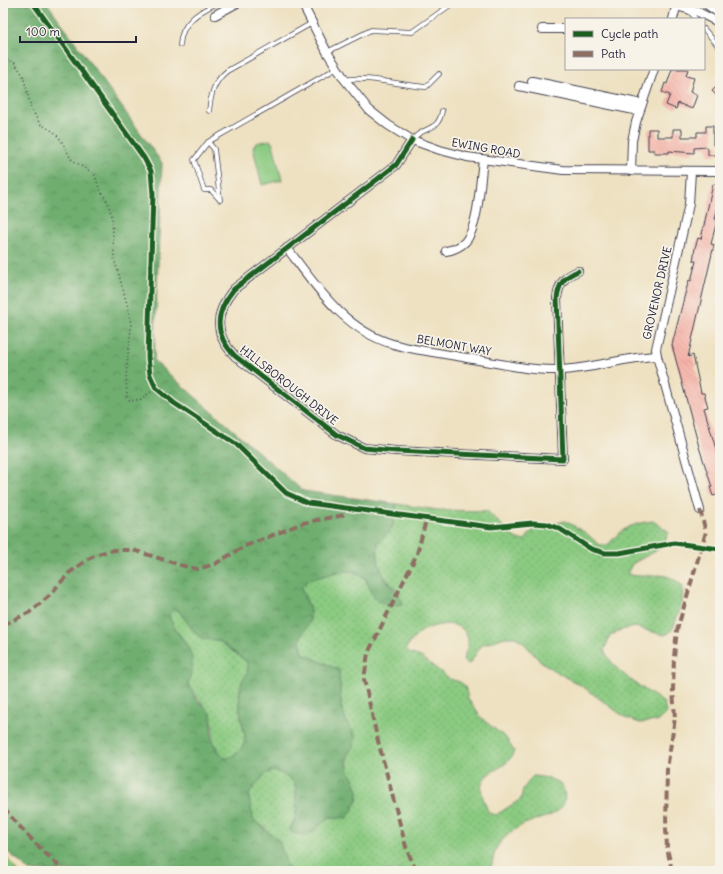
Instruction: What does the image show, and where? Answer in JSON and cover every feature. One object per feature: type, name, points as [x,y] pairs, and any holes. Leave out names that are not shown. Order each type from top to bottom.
[{"type":"street","points":[[215,15],[237,3]]},
{"type":"street","name":"EWING ROAD","points":[[302,3],[345,80],[370,110],[388,125],[412,140],[440,150],[483,160],[574,171],[720,171]]},
{"type":"street","points":[[705,3],[720,14]]},
{"type":"street","points":[[673,18],[677,4],[720,23]]},
{"type":"street","points":[[542,29],[565,29]]},
{"type":"street","points":[[631,171],[632,142],[640,108],[654,70]]},
{"type":"street","points":[[532,81],[640,108]]},
{"type":"street","points":[[519,86],[640,108]]},
{"type":"street","name":"HILLSBOROUGH DRIVE","points":[[412,140],[396,165],[234,289],[224,302],[219,318],[220,333],[228,349],[337,435],[356,445],[373,450],[563,459],[560,370]]},
{"type":"street","points":[[446,251],[459,246],[470,236],[474,222],[483,160]]},
{"type":"street","name":"GROVENOR DRIVE","points":[[691,172],[689,204],[659,330],[657,356],[700,510]]},
{"type":"street","name":"BELMONT WAY","points":[[287,248],[340,314],[360,329],[380,339],[402,347],[531,369],[560,370],[657,356]]},
{"type":"street","points":[[560,370],[558,291],[563,280],[578,271]]},
{"type":"lane","points":[[180,45],[181,36],[190,20],[196,14],[217,3]]},
{"type":"lane","points":[[328,52],[371,30],[412,32],[453,3]]},
{"type":"lane","points":[[686,8],[695,18]]},
{"type":"lane","points":[[209,111],[212,91],[218,78],[226,71],[313,23]]},
{"type":"lane","points":[[705,30],[720,48]]},
{"type":"lane","points":[[208,142],[214,149],[220,200],[211,190],[204,190],[194,160],[208,142],[337,68]]},
{"type":"lane","points":[[345,80],[355,77],[407,86],[426,87],[439,74]]},
{"type":"lane","points":[[412,140],[417,134],[434,127],[440,121],[442,111]]},
{"type":"path","points":[[3,59],[14,62],[22,75],[31,108],[40,124],[57,136],[71,159],[95,175],[112,216],[114,258],[129,311],[130,335],[126,375],[127,397],[130,401],[136,401],[156,388]]},
{"type":"green space","points":[[3,3],[47,3],[162,163],[154,361],[303,491],[397,504],[391,529],[378,542],[378,553],[382,572],[387,581],[398,594],[403,604],[389,606],[375,599],[365,578],[352,571],[337,572],[308,580],[301,588],[309,607],[310,619],[301,638],[301,647],[304,654],[339,670],[341,707],[347,723],[355,735],[354,747],[346,758],[348,770],[357,787],[358,796],[347,818],[329,817],[307,836],[293,833],[290,830],[296,815],[296,789],[293,781],[279,772],[271,771],[264,775],[250,792],[249,798],[253,819],[279,841],[289,871],[30,871],[3,848]],"holes":[[[173,610],[178,610],[196,634],[203,639],[218,640],[247,662],[248,670],[242,681],[240,689],[240,709],[245,742],[238,752],[228,758],[225,758],[217,750],[212,741],[211,714],[195,697],[188,685],[192,668],[192,658],[190,651],[174,627],[169,614]]]},
{"type":"green space","points":[[270,140],[273,144],[282,180],[262,185],[253,148],[256,143]]},
{"type":"green space","points":[[397,504],[437,510],[487,511],[515,538],[524,541],[533,530],[565,521],[586,533],[599,545],[608,545],[618,534],[633,525],[645,522],[653,521],[669,532],[662,547],[632,564],[627,574],[636,576],[657,575],[669,577],[683,587],[682,604],[673,628],[669,633],[664,635],[635,627],[621,630],[610,636],[604,650],[615,667],[664,703],[666,713],[658,721],[640,723],[626,718],[582,686],[553,670],[538,659],[525,644],[516,637],[505,637],[482,645],[469,664],[463,661],[468,640],[466,633],[462,629],[450,624],[424,630],[414,638],[406,648],[409,653],[421,657],[450,679],[460,682],[465,686],[468,699],[482,719],[506,738],[514,751],[503,765],[484,779],[482,786],[483,797],[489,813],[496,815],[521,799],[523,789],[533,776],[556,781],[564,791],[565,799],[563,805],[559,810],[549,816],[522,825],[504,839],[495,851],[490,871],[289,871],[265,828],[253,820],[249,798],[250,792],[264,775],[271,771],[279,772],[293,781],[296,789],[296,815],[290,830],[312,833],[324,820],[329,817],[339,819],[356,785],[348,766],[348,755],[355,735],[347,723],[341,707],[339,670],[304,654],[301,647],[301,638],[310,619],[310,611],[301,588],[308,580],[337,572],[352,571],[365,578],[375,599],[400,593],[384,576],[379,565],[378,558],[378,542],[388,533],[393,525]]},
{"type":"green space","points":[[172,610],[178,610],[196,634],[203,639],[218,640],[247,662],[247,673],[241,685],[240,694],[240,709],[245,742],[238,752],[228,758],[225,758],[215,746],[211,718],[204,705],[188,685],[191,670],[190,652],[171,620],[169,614]]},
{"type":"green space","points":[[3,853],[18,871],[3,871]]},
{"type":"building","points":[[672,70],[688,70],[686,76],[694,78],[690,92],[697,95],[692,109],[678,103],[676,109],[666,105],[670,95],[662,92],[665,83],[667,84]]},
{"type":"building","points":[[720,83],[720,99],[712,91]]},
{"type":"building","points":[[706,126],[713,126],[713,145],[718,145],[718,155],[708,155],[708,149],[706,147],[694,148],[694,153],[669,151],[669,153],[654,153],[654,150],[648,150],[648,129],[657,129],[657,137],[673,137],[673,129],[682,129],[682,137],[697,137],[697,132],[706,132]]},
{"type":"building","points":[[713,184],[720,185],[720,197],[715,219],[717,220],[711,244],[714,245],[688,357],[693,355],[701,393],[704,393],[708,407],[704,408],[720,463],[720,494],[713,496],[710,487],[712,487],[699,447],[672,345],[689,280],[691,281],[696,261],[693,261],[695,248],[698,238],[701,239]]},
{"type":"waterway","points":[[3,269],[7,288],[3,306]]},
{"type":"marked path","points":[[3,625],[30,612],[48,597],[69,573],[88,559],[101,553],[114,550],[133,550],[198,569],[215,564],[243,547],[303,523],[343,515],[350,508]]},
{"type":"marked path","points":[[672,871],[667,848],[666,829],[667,769],[675,718],[673,690],[674,657],[677,630],[706,532],[700,510]]},
{"type":"marked path","points":[[416,871],[406,847],[377,737],[364,679],[368,653],[417,554],[426,520]]},
{"type":"marked path","points":[[3,808],[32,840],[64,871]]},
{"type":"cycle path","points":[[33,3],[144,158],[151,171],[153,194],[148,357],[150,375],[156,388],[174,403],[236,444],[286,493],[308,503],[491,527],[533,523],[547,524],[560,529],[591,549],[605,553],[619,553],[674,543],[720,549]]},
{"type":"cycle path","points":[[412,140],[396,165],[234,289],[223,306],[219,323],[223,339],[235,356],[337,435],[364,448],[396,451],[563,459],[557,298],[559,288],[563,281],[578,271]]}]
